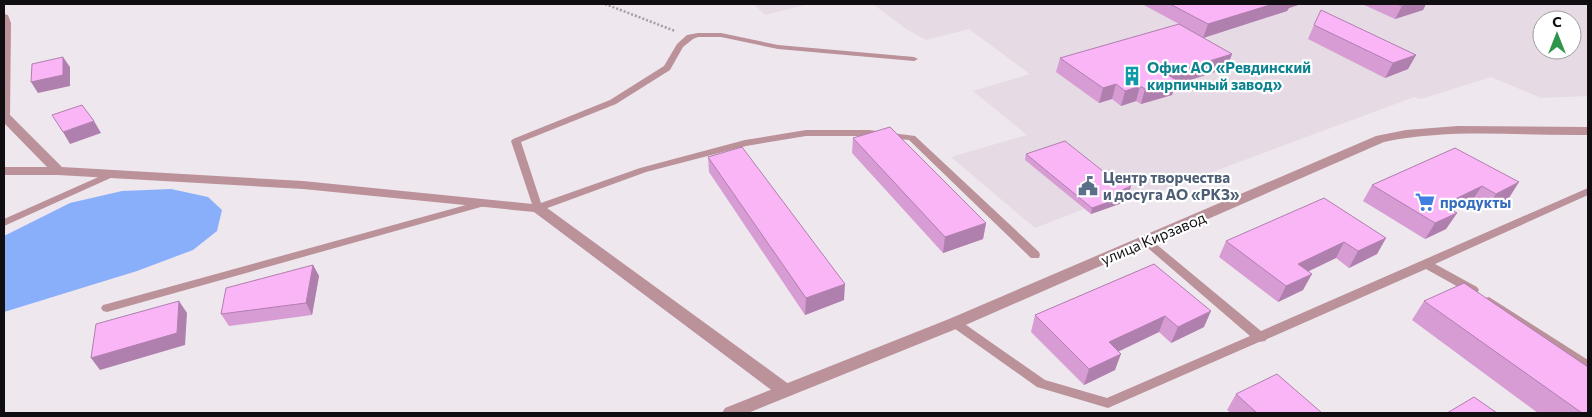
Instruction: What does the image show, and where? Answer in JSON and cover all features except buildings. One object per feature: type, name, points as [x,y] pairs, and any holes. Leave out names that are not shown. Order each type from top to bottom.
[{"type":"street","points":[[4,17],[6,23],[4,116],[58,171]]},
{"type":"street","name":"улица Кирзавод","points":[[731,413],[784,390],[955,323],[1366,144],[1393,136],[1448,129],[1588,131]]},
{"type":"street","points":[[4,171],[58,171],[303,185],[538,208],[784,390]]},
{"type":"lane","points":[[914,59],[778,47],[721,35],[698,35],[690,37],[680,46],[667,68],[613,102],[516,141],[538,208],[643,170],[745,143],[806,132],[869,133],[912,138],[1035,255]]},
{"type":"lane","points":[[4,223],[112,174]]},
{"type":"lane","points":[[955,323],[1041,384],[1108,403],[1262,338],[1588,191]]},
{"type":"lane","points":[[107,308],[484,202]]},
{"type":"lane","points":[[1146,241],[1262,338]]},
{"type":"lane","points":[[1426,264],[1464,284],[1588,366]]},
{"type":"path","points":[[604,4],[690,37]]},
{"type":"shaded area","points":[[754,4],[809,4],[765,15]]},
{"type":"shaded area","points":[[873,4],[1588,4],[1588,96],[1541,98],[1491,77],[1421,99],[1414,97],[1148,196],[1129,193],[1091,214],[1084,209],[1035,228],[951,157],[1027,135],[973,91],[1030,74],[969,29],[926,40],[906,29]]},
{"type":"water","points":[[171,189],[208,197],[222,210],[217,231],[193,250],[137,271],[4,312],[4,236],[70,203],[122,191]]},
{"type":"place","name":"Офис АО «Ревдинский кирпичный завод»","points":[[1132,76]]},
{"type":"place","name":"Центр творчества и досуга АО «РКЗ»","points":[[1088,186]]},
{"type":"place","name":"продукты","points":[[1425,202]]}]
